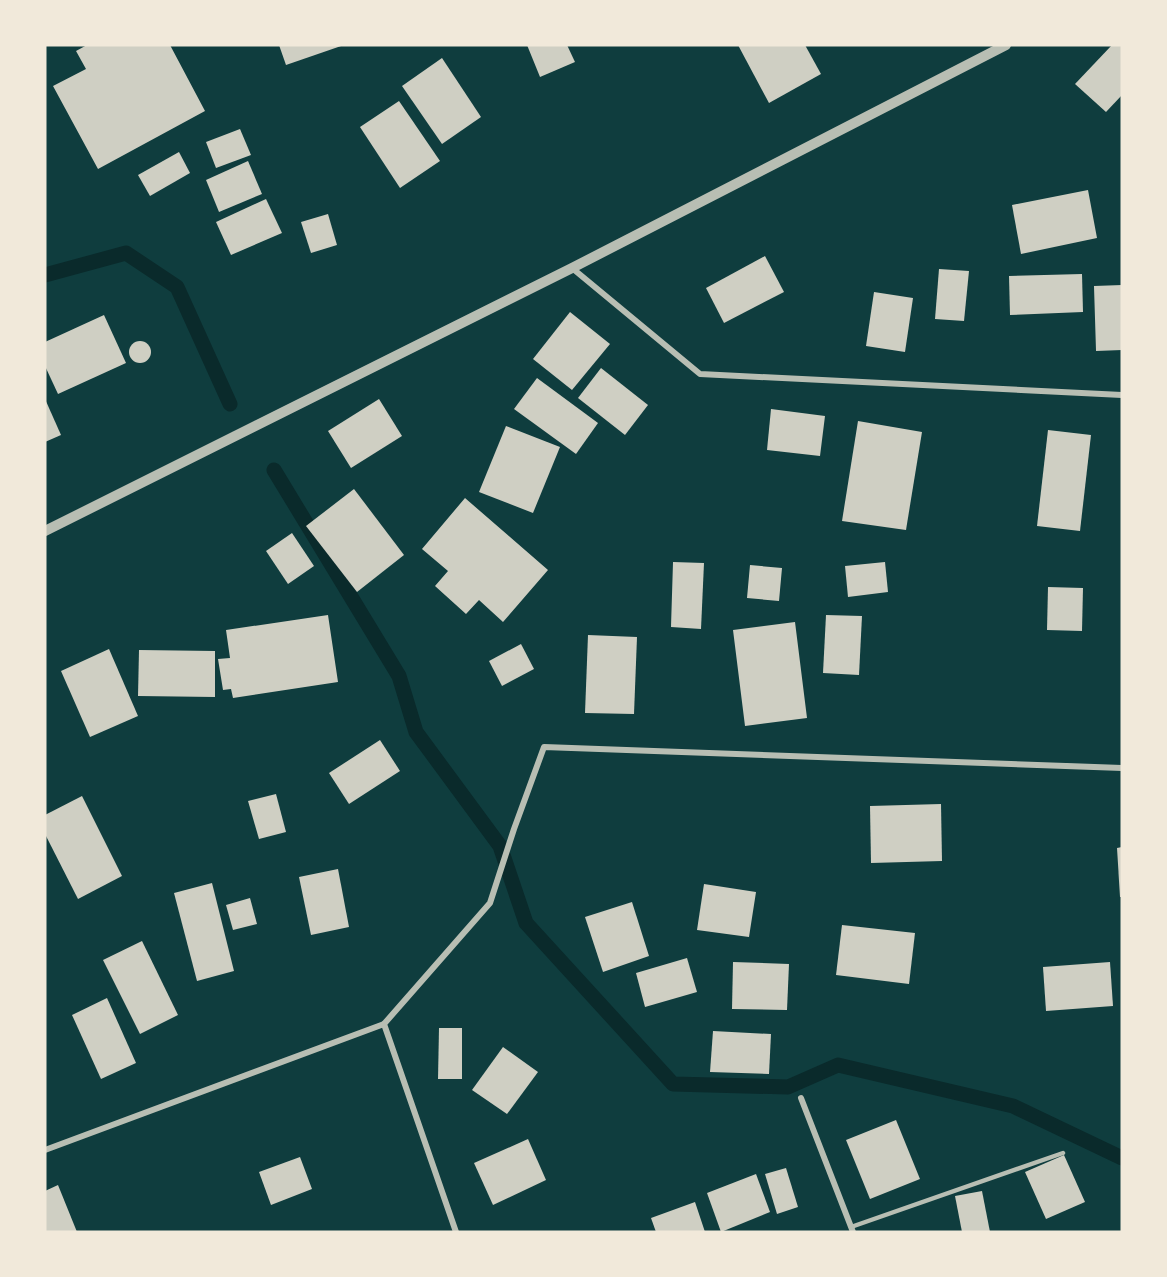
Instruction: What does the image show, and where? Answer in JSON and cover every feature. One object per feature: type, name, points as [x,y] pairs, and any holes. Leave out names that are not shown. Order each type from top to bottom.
[{"type":"street","points":[[45,531],[572,267],[1006,45]]},
{"type":"street","points":[[572,267],[700,375],[1122,395]]},
{"type":"street","points":[[45,1150],[384,1024],[490,903],[544,747],[1122,768]]},
{"type":"street","points":[[384,1024],[456,1232]]},
{"type":"street","points":[[801,1098],[852,1229]]},
{"type":"lane","points":[[852,1229],[1063,1153]]},
{"type":"building","points":[[87,45],[170,45],[205,111],[98,169],[53,86],[86,69],[76,51]]},
{"type":"building","points":[[279,45],[344,45],[286,65]]},
{"type":"building","points":[[527,45],[567,45],[575,62],[540,77]]},
{"type":"building","points":[[738,45],[805,45],[821,74],[769,103]]},
{"type":"building","points":[[1112,45],[1122,45],[1122,95],[1106,112],[1075,84]]},
{"type":"building","points":[[442,58],[481,117],[442,144],[402,86]]},
{"type":"building","points":[[399,101],[440,161],[400,188],[360,127]]},
{"type":"building","points":[[240,129],[251,155],[216,168],[206,142]]},
{"type":"building","points":[[179,152],[190,173],[150,196],[138,175]]},
{"type":"building","points":[[248,161],[262,194],[219,212],[206,180]]},
{"type":"building","points":[[1088,190],[1097,238],[1021,254],[1012,205]]},
{"type":"building","points":[[266,199],[282,233],[231,255],[216,222]]},
{"type":"building","points":[[328,214],[337,245],[311,253],[301,222]]},
{"type":"building","points":[[765,256],[784,292],[724,323],[706,288]]},
{"type":"building","points":[[939,269],[969,271],[964,321],[935,319]]},
{"type":"building","points":[[1082,274],[1083,312],[1010,315],[1009,276]]},
{"type":"building","points":[[1122,285],[1122,350],[1096,351],[1094,286]]},
{"type":"building","points":[[874,292],[913,298],[905,352],[866,346]]},
{"type":"building","points":[[570,312],[610,344],[572,390],[533,359]]},
{"type":"building","points":[[104,315],[126,363],[58,394],[45,366],[45,342]]},
{"type":"building","points":[[136,341],[144,341],[151,348],[151,356],[144,363],[136,363],[129,356],[129,348]]},
{"type":"building","points":[[601,368],[648,405],[625,435],[578,398]]},
{"type":"building","points":[[537,378],[598,423],[576,454],[514,409]]},
{"type":"building","points":[[45,399],[61,435],[45,442]]},
{"type":"building","points":[[379,399],[402,436],[351,468],[328,431]]},
{"type":"building","points":[[771,409],[825,416],[820,456],[767,450]]},
{"type":"building","points":[[858,421],[922,432],[906,530],[842,521]]},
{"type":"building","points":[[506,426],[560,447],[533,513],[479,492]]},
{"type":"building","points":[[1048,430],[1091,435],[1080,531],[1037,526]]},
{"type":"building","points":[[354,489],[404,555],[357,592],[306,526]]},
{"type":"building","points":[[465,498],[548,570],[503,622],[479,600],[466,614],[435,586],[448,571],[422,549]]},
{"type":"building","points":[[292,533],[314,566],[288,584],[266,551]]},
{"type":"building","points":[[673,562],[704,563],[701,629],[671,627]]},
{"type":"building","points":[[885,562],[888,592],[848,597],[845,566]]},
{"type":"building","points":[[750,565],[782,568],[779,601],[747,598]]},
{"type":"building","points":[[1048,587],[1083,588],[1082,631],[1047,630]]},
{"type":"building","points":[[328,615],[338,682],[233,698],[231,689],[223,690],[218,659],[230,658],[226,630]]},
{"type":"building","points":[[826,615],[862,616],[859,675],[823,673]]},
{"type":"building","points":[[795,622],[807,718],[745,726],[733,630]]},
{"type":"building","points":[[588,635],[637,637],[634,714],[585,713]]},
{"type":"building","points":[[521,644],[534,669],[502,686],[489,661]]},
{"type":"building","points":[[109,649],[138,716],[90,737],[61,671]]},
{"type":"building","points":[[139,650],[215,651],[215,697],[138,696]]},
{"type":"building","points":[[380,740],[400,771],[349,804],[329,773]]},
{"type":"building","points":[[276,794],[286,832],[259,839],[248,801]]},
{"type":"building","points":[[82,796],[122,876],[78,899],[45,834],[45,815]]},
{"type":"building","points":[[941,804],[942,861],[871,863],[870,806]]},
{"type":"building","points":[[1122,847],[1122,897],[1120,897],[1117,848]]},
{"type":"building","points":[[338,869],[349,927],[311,935],[299,877]]},
{"type":"building","points":[[212,883],[234,971],[197,981],[174,893]]},
{"type":"building","points":[[704,884],[756,892],[749,937],[697,930]]},
{"type":"building","points":[[250,898],[257,924],[233,930],[226,905]]},
{"type":"building","points":[[632,902],[649,956],[603,972],[585,917]]},
{"type":"building","points":[[842,925],[915,933],[909,984],[836,975]]},
{"type":"building","points":[[142,941],[178,1015],[140,1034],[103,960]]},
{"type":"building","points":[[687,958],[697,992],[645,1007],[636,973]]},
{"type":"building","points":[[733,962],[789,964],[787,1010],[732,1009]]},
{"type":"building","points":[[1110,962],[1113,1006],[1046,1011],[1043,967]]},
{"type":"building","points":[[107,998],[136,1063],[101,1079],[72,1015]]},
{"type":"building","points":[[439,1028],[462,1028],[462,1079],[438,1079]]},
{"type":"building","points":[[713,1031],[771,1034],[769,1074],[710,1072]]},
{"type":"building","points":[[503,1047],[538,1072],[507,1114],[472,1090]]},
{"type":"building","points":[[896,1120],[920,1179],[870,1199],[846,1140]]},
{"type":"building","points":[[528,1139],[546,1180],[493,1205],[474,1163]]},
{"type":"building","points":[[1064,1155],[1085,1202],[1046,1219],[1025,1172]]},
{"type":"building","points":[[300,1157],[312,1189],[271,1205],[259,1172]]},
{"type":"building","points":[[786,1168],[798,1207],[777,1214],[765,1174]]},
{"type":"building","points":[[756,1174],[770,1212],[721,1232],[707,1193]]},
{"type":"building","points":[[58,1185],[77,1232],[45,1232],[45,1191]]},
{"type":"building","points":[[982,1191],[990,1232],[962,1232],[955,1196]]},
{"type":"building","points":[[695,1202],[705,1232],[656,1232],[651,1218]]},
{"type":"waterway","points":[[45,275],[126,253],[177,287],[230,404]]},
{"type":"waterway","points":[[274,470],[399,676],[416,732],[500,846],[526,923],[673,1084],[788,1087],[838,1065],[1013,1106],[1122,1158]]}]
